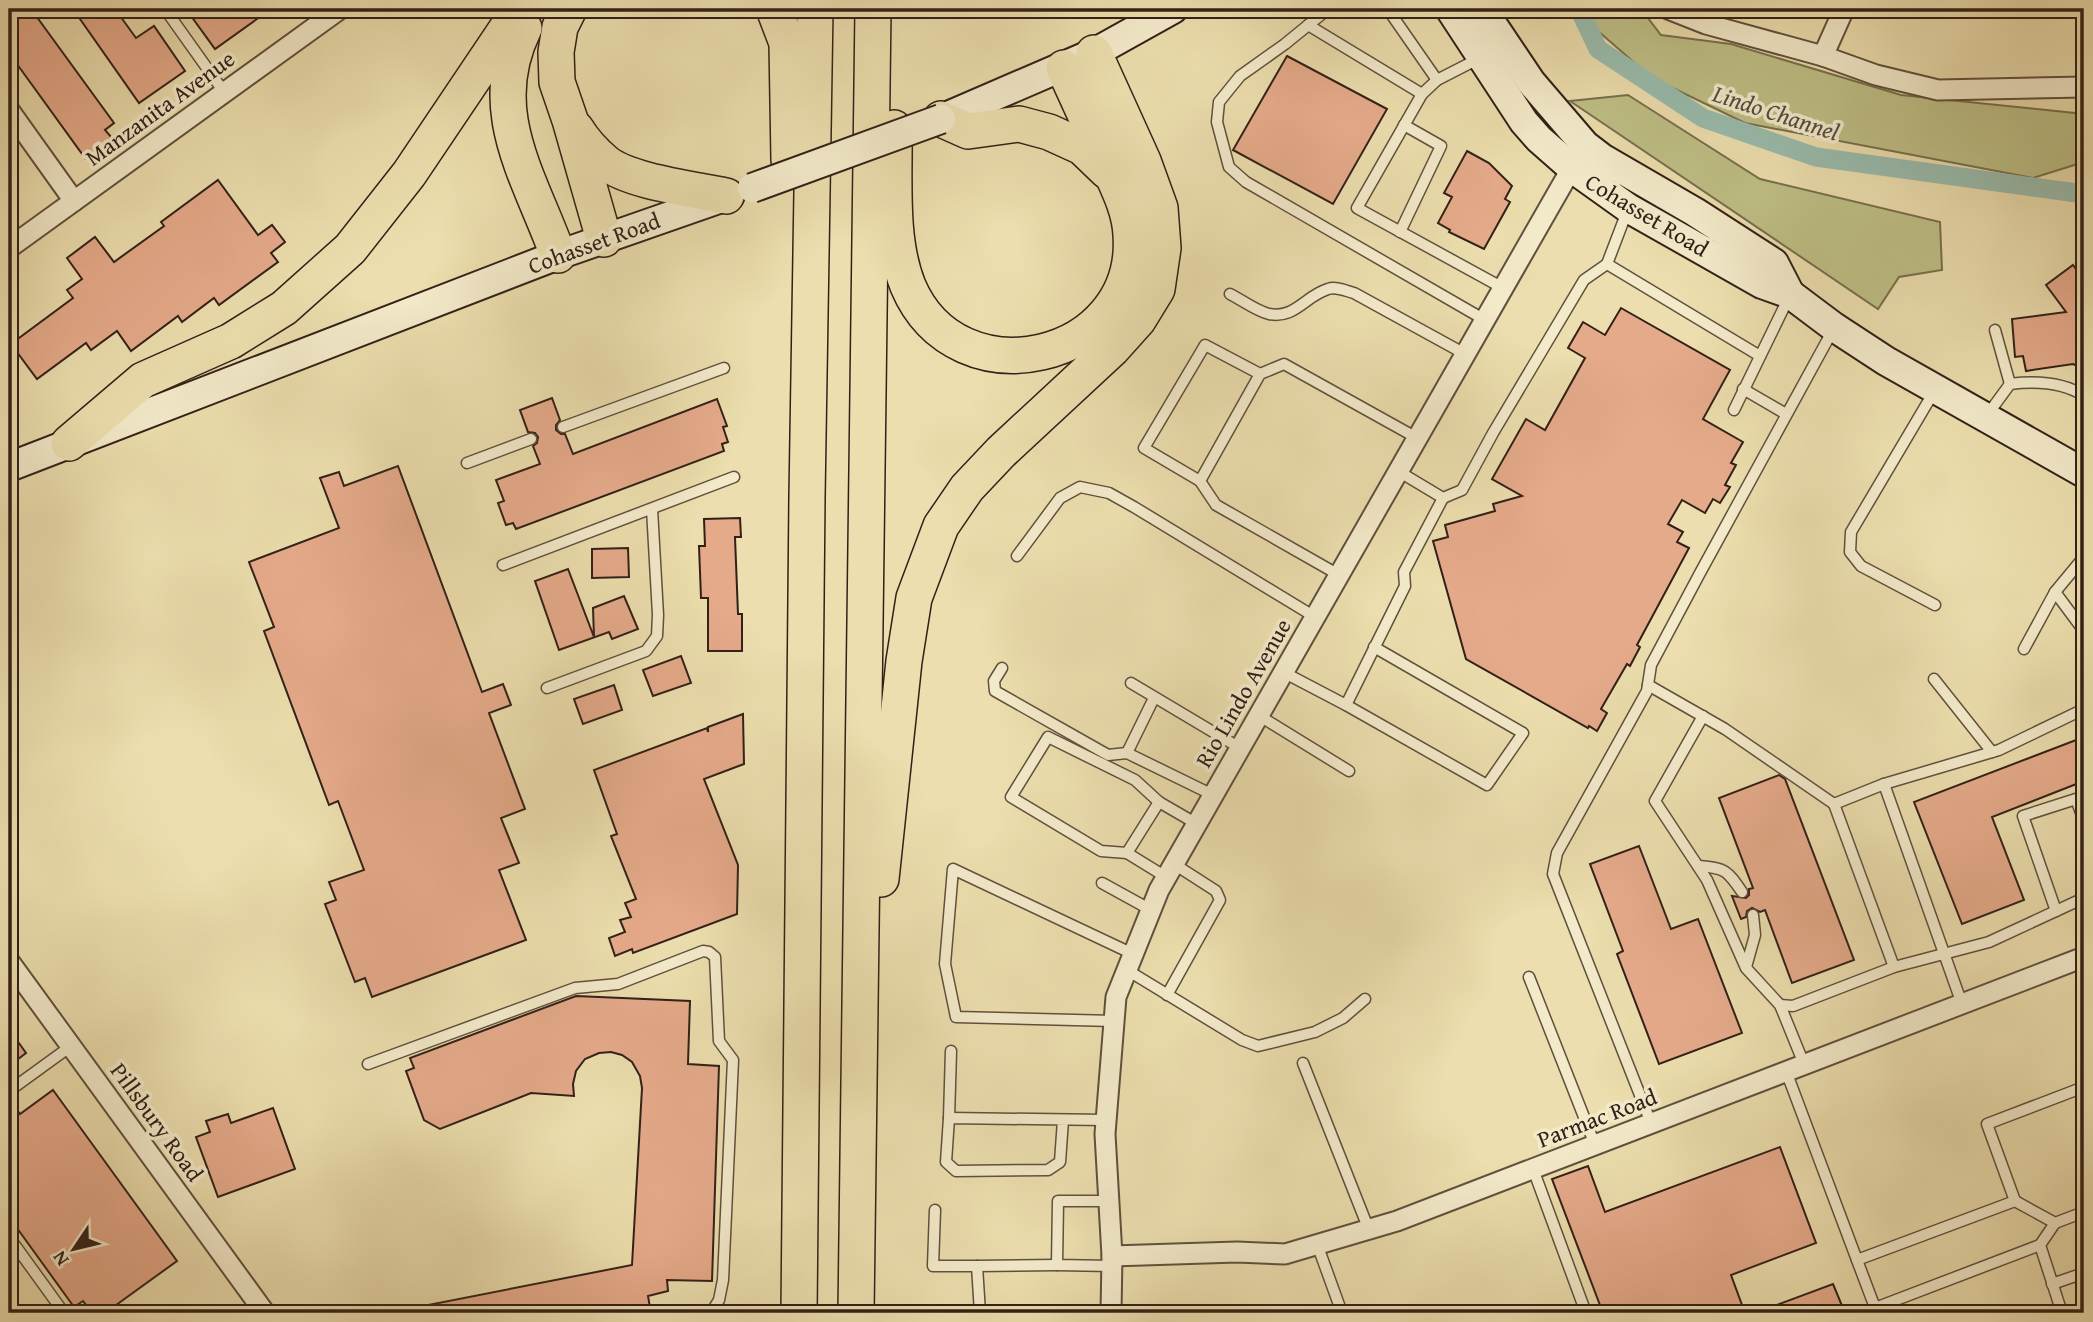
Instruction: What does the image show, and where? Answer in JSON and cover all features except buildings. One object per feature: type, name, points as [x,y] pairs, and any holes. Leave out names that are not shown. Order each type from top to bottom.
[{"type":"highway","points":[[69,443],[143,380],[232,341],[285,308],[350,249],[417,163],[520,9]]},
{"type":"highway","points":[[533,9],[518,39],[508,74],[508,120],[520,161],[558,255]]},
{"type":"highway","points":[[569,9],[560,27],[556,52],[556,82],[570,120],[604,239]]},
{"type":"highway","points":[[774,9],[787,43],[794,433],[807,497]]},
{"type":"highway","points":[[799,1313],[815,9]]},
{"type":"highway","points":[[856,1313],[873,9]]},
{"type":"highway","points":[[891,9],[897,247],[909,288],[934,323],[953,340],[987,354],[1010,357],[1042,353],[1071,342],[1101,320],[1121,291],[1131,258],[1132,233],[1124,199],[1112,175],[1079,60]]},
{"type":"highway","points":[[860,955],[876,926],[904,661],[914,598],[941,526],[967,488],[1001,452],[1130,330],[1157,289],[1163,248],[1160,208],[1143,161],[1079,60]]},
{"type":"highway","points":[[941,118],[968,131],[1019,124],[1049,132],[1082,147],[1112,175]]},
{"type":"highway","points":[[570,120],[587,145],[607,164],[628,174],[739,192]]},
{"type":"main road","name":"Cohasset Road","points":[[9,467],[558,255],[941,118],[1079,60],[1173,9]]},
{"type":"main road","name":"Cohasset Road","points":[[1450,9],[1480,57],[1539,139],[1578,157],[1602,158],[1730,234],[1773,263],[1790,294]]},
{"type":"main road","name":"Cohasset Road","points":[[1482,9],[1578,157],[1628,208],[1762,284],[1790,294],[1886,361],[2084,473]]},
{"type":"street","name":"Manzanita Avenue","points":[[9,248],[340,9]]},
{"type":"street","points":[[1668,9],[1706,24],[1823,56],[1876,75],[1938,90],[2084,87]]},
{"type":"street","points":[[1823,56],[1844,9]]},
{"type":"street","points":[[9,110],[74,201]]},
{"type":"street","name":"Rio Lindo Avenue","points":[[1111,1313],[1112,1261],[1106,1120],[1116,997],[1151,910],[1196,824],[1578,157]]},
{"type":"street","name":"Parmac Road","points":[[1112,1261],[1237,1252],[1285,1254],[1397,1221],[2084,957]]},
{"type":"street","name":"Pillsbury Road","points":[[9,961],[265,1313]]},
{"type":"lane","points":[[165,9],[224,92]]},
{"type":"lane","points":[[1328,9],[1240,76],[1219,102],[1217,122],[1229,167],[1246,182],[1485,320]]},
{"type":"lane","points":[[1385,9],[1437,79]]},
{"type":"lane","points":[[1308,25],[1422,94]]},
{"type":"lane","points":[[1480,57],[1437,79],[1422,94],[1357,208],[1503,288]]},
{"type":"lane","points":[[1400,232],[1441,146],[1404,125]]},
{"type":"lane","points":[[1346,705],[1405,586],[1404,572],[1443,498],[1462,490],[1584,280],[1607,264],[1628,208]]},
{"type":"lane","points":[[1607,264],[1759,356]]},
{"type":"lane","points":[[1230,294],[1267,314],[1282,314],[1297,310],[1328,289],[1340,289],[1354,293],[1465,354]]},
{"type":"lane","points":[[1734,410],[1790,294]]},
{"type":"lane","points":[[1651,1124],[1553,874],[1557,853],[1647,691],[1651,665],[1834,327]]},
{"type":"lane","points":[[1995,330],[2010,384]]},
{"type":"lane","points":[[1260,374],[1205,345],[1144,448],[1200,481],[1216,505],[1339,575]]},
{"type":"lane","points":[[1200,481],[1260,374],[1284,364],[1417,438]]},
{"type":"lane","points":[[563,428],[724,368]]},
{"type":"lane","points":[[1986,418],[2010,384],[2033,381],[2074,389],[2084,396]]},
{"type":"lane","points":[[1743,389],[1787,414]]},
{"type":"lane","points":[[1935,605],[1861,566],[1850,552],[1851,532],[1936,389]]},
{"type":"lane","points":[[467,463],[531,439]]},
{"type":"lane","points":[[1398,471],[1443,498]]},
{"type":"lane","points":[[503,565],[734,477]]},
{"type":"lane","points":[[1017,556],[1060,498],[1080,487],[1109,493],[1315,617]]},
{"type":"lane","points":[[547,688],[646,652],[657,636],[659,615],[652,509]]},
{"type":"lane","points":[[2024,649],[2055,593],[2084,557]]},
{"type":"lane","points":[[2055,593],[2084,631]]},
{"type":"lane","points":[[1283,672],[1487,785],[1523,733],[1374,647]]},
{"type":"lane","points":[[1002,668],[994,681],[995,691],[1108,755],[1127,754],[1213,795]]},
{"type":"lane","points":[[1934,679],[1992,752]]},
{"type":"lane","points":[[1131,683],[1240,748]]},
{"type":"lane","points":[[1648,685],[1703,716],[1835,804],[1894,967]]},
{"type":"lane","points":[[1127,754],[1154,698]]},
{"type":"lane","points":[[1835,804],[1884,784],[1992,752],[2084,709]]},
{"type":"lane","points":[[1258,715],[1349,772]]},
{"type":"lane","points":[[1703,716],[1655,801],[1707,880],[1746,968],[1780,1005],[1795,1068],[1857,1260],[1876,1310],[2040,1245],[2055,1223],[2084,1212]]},
{"type":"lane","points":[[1167,995],[1220,901],[1216,891],[1128,853],[1101,851],[1011,797],[1048,737],[1135,780],[1158,802],[1196,824]]},
{"type":"lane","points":[[1087,757],[1092,746]]},
{"type":"lane","points":[[1884,784],[1962,1004]]},
{"type":"lane","points":[[2056,911],[2023,816],[2076,799],[2084,821]]},
{"type":"lane","points":[[1128,853],[1158,802]]},
{"type":"lane","points":[[1699,866],[1721,868],[1730,874],[1742,892]]},
{"type":"lane","points":[[1114,1021],[956,1017],[945,964],[953,869],[1130,962],[1167,995],[1242,1040],[1258,1046],[1315,1032],[1343,1018],[1365,999]]},
{"type":"lane","points":[[1102,883],[1151,910]]},
{"type":"lane","points":[[1780,1005],[1793,1006],[1894,967],[1989,942],[2084,898]]},
{"type":"lane","points":[[1746,968],[1755,935],[1753,915]]},
{"type":"lane","points":[[368,1064],[575,988],[618,984],[703,951],[709,952],[715,957],[719,1041],[733,1060],[723,1280],[719,1300],[710,1313]]},
{"type":"lane","points":[[1529,976],[1595,1145]]},
{"type":"lane","points":[[9,1091],[71,1046]]},
{"type":"lane","points":[[951,1051],[946,1162],[956,1171],[1048,1170],[1060,1162],[1063,1120]]},
{"type":"lane","points":[[1303,1063],[1368,1230]]},
{"type":"lane","points":[[2055,1223],[2015,1201],[1987,1124],[2084,1087]]},
{"type":"lane","points":[[949,1118],[1106,1120]]},
{"type":"lane","points":[[1533,1169],[1586,1313]]},
{"type":"lane","points":[[1057,1265],[1058,1201],[1108,1202]]},
{"type":"lane","points":[[1857,1260],[2015,1201]]},
{"type":"lane","points":[[934,1210],[933,1266],[1057,1265],[1112,1261]]},
{"type":"lane","points":[[9,1237],[64,1313]]},
{"type":"lane","points":[[1317,1244],[1342,1313]]},
{"type":"lane","points":[[2040,1245],[2062,1313]]},
{"type":"lane","points":[[977,1266],[980,1313]]},
{"type":"lane","points":[[2052,1284],[2084,1273]]},
{"type":"green space","points":[[1588,9],[1641,9],[1661,35],[1731,44],[1901,95],[2084,114],[2084,162],[2033,178],[1745,123],[1652,78],[1591,25]]},
{"type":"green space","points":[[1628,95],[1760,179],[1940,222],[1942,270],[1899,277],[1878,309],[1570,101]]},
{"type":"waterway","name":"Lindo Channel","points":[[1579,9],[1598,49],[1703,118],[1816,157],[2084,194]]}]
